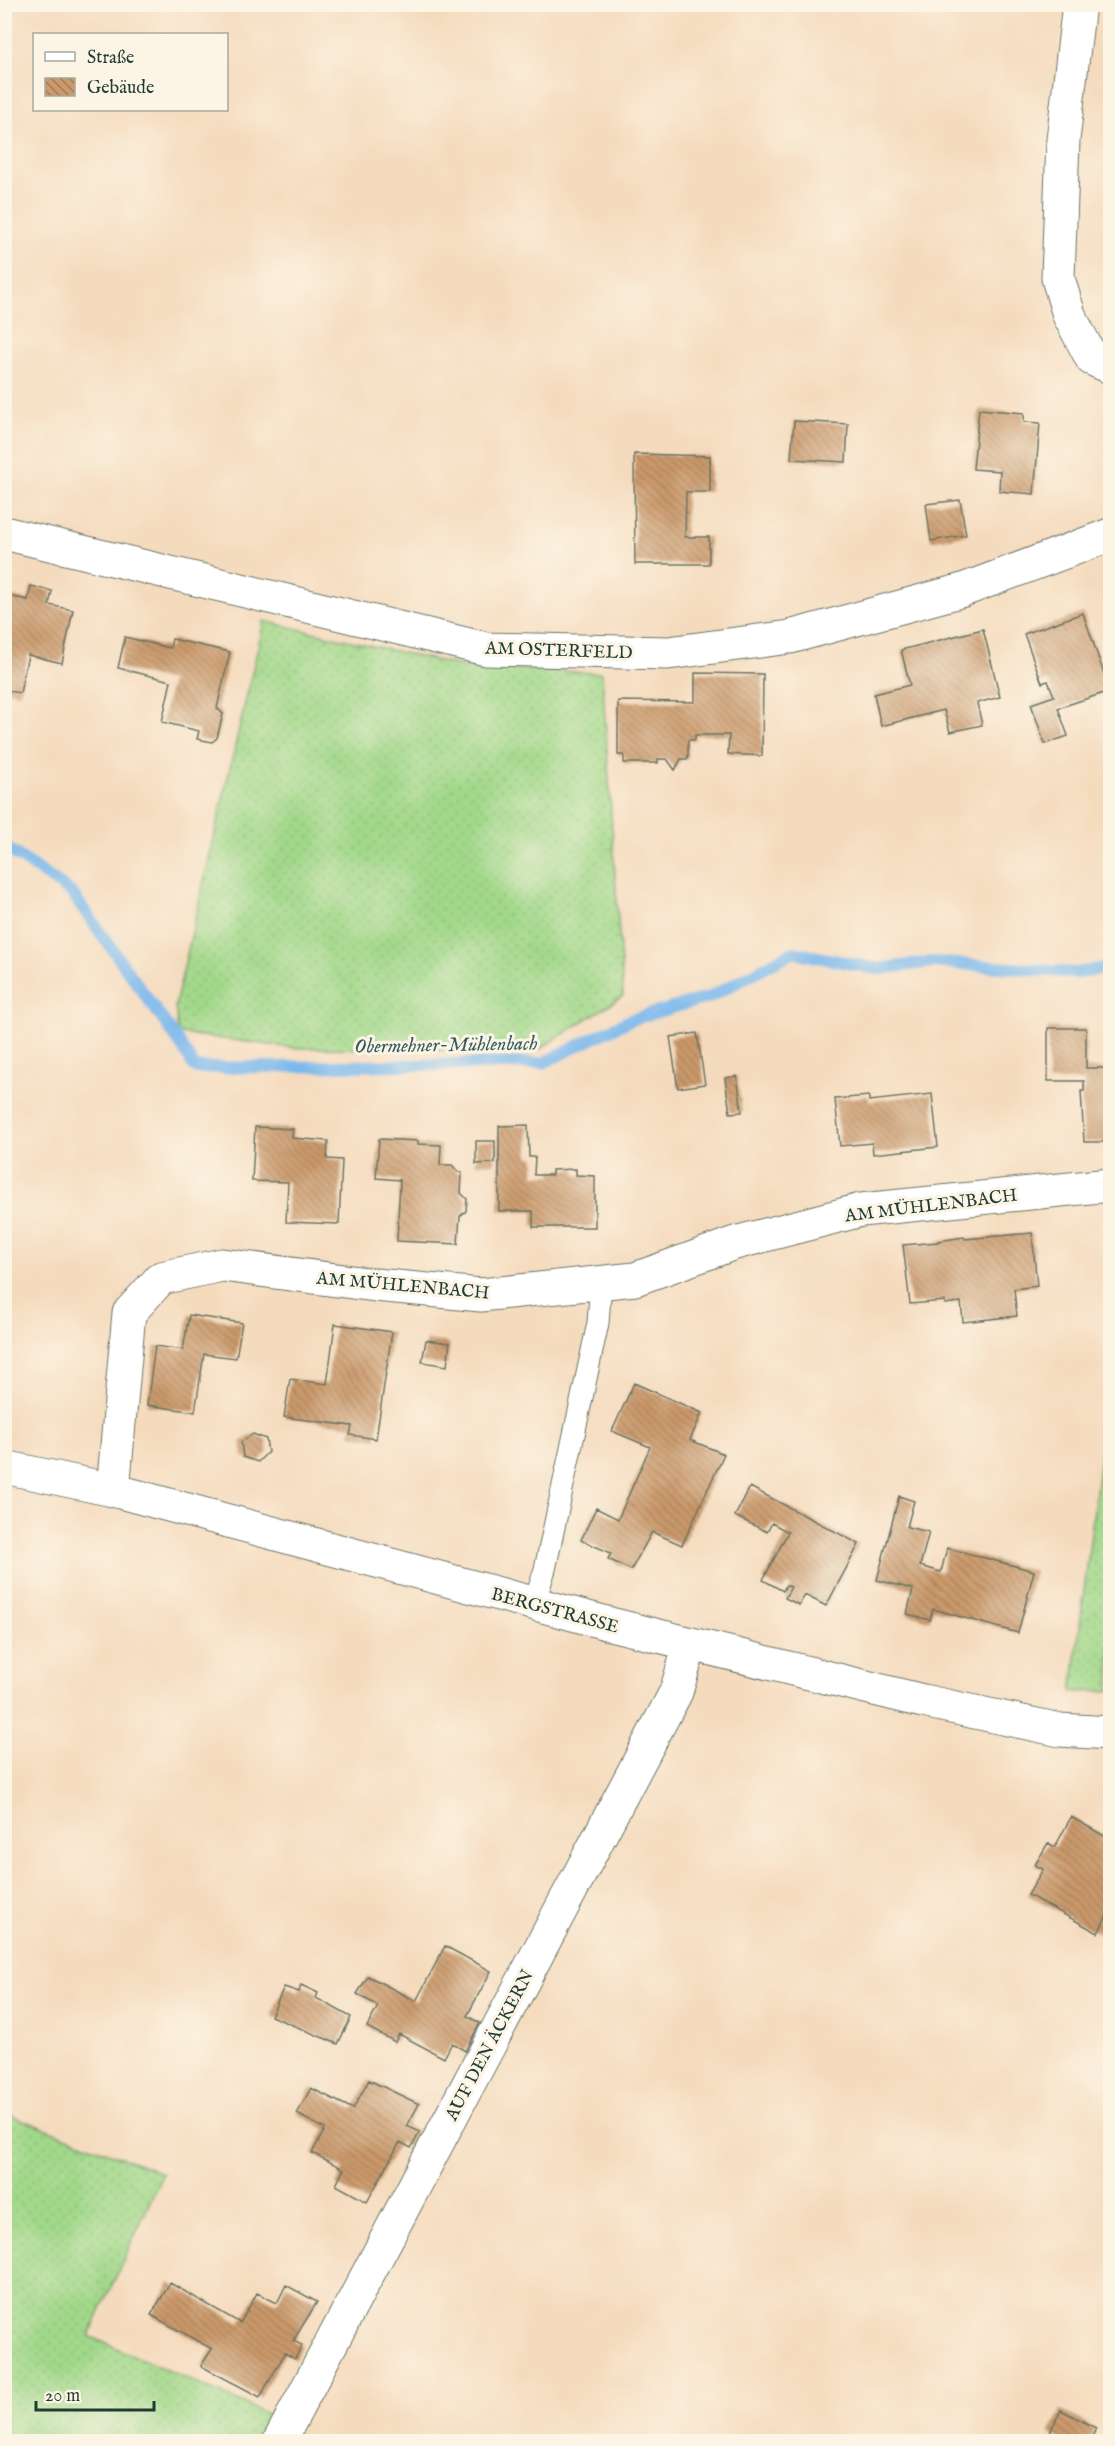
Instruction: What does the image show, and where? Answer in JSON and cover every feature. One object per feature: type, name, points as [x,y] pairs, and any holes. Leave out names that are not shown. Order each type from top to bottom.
[{"type":"street","points":[[1079,4],[1063,140],[1058,278],[1069,315],[1092,359],[1110,367]]},
{"type":"street","name":"AM OSTERFELD","points":[[4,533],[486,649],[668,653],[790,637],[963,590],[1110,535]]},
{"type":"street","name":"AM MÜHLENBACH","points":[[113,1490],[129,1313],[161,1278],[222,1265],[375,1285],[481,1295],[635,1279],[735,1243],[861,1210],[1110,1185]]},
{"type":"street","name":"BERGSTRASSE","points":[[4,1467],[113,1490],[690,1645],[923,1701],[1060,1730],[1110,1733]]},
{"type":"street","name":"AUF DEN ÄCKERN","points":[[279,2442],[676,1692],[690,1645]]},
{"type":"lane","points":[[534,1604],[545,1569],[598,1323],[601,1282]]},
{"type":"green space","points":[[264,621],[465,667],[602,673],[623,996],[538,1050],[294,1048],[178,1033],[175,1006]]},
{"type":"green space","points":[[1110,1375],[1110,1691],[1072,1692]]},
{"type":"green space","points":[[4,2113],[163,2173],[89,2336],[281,2420],[269,2441],[5,2441]]},
{"type":"building","points":[[979,409],[1024,413],[1024,422],[1040,423],[1034,494],[999,491],[1000,471],[973,469]]},
{"type":"building","points":[[794,421],[848,424],[846,462],[791,459]]},
{"type":"building","points":[[634,454],[710,456],[710,492],[686,492],[685,537],[709,537],[709,564],[635,564]]},
{"type":"building","points":[[960,500],[966,535],[931,541],[926,504]]},
{"type":"building","points":[[31,586],[52,591],[49,605],[73,610],[62,663],[28,655],[20,693],[4,690],[4,595],[28,600]]},
{"type":"building","points":[[1083,613],[1110,691],[1058,708],[1068,736],[1045,744],[1031,704],[1054,696],[1048,681],[1042,683],[1024,634]]},
{"type":"building","points":[[983,629],[1000,697],[977,703],[982,725],[950,732],[944,710],[881,726],[874,694],[910,685],[901,650]]},
{"type":"building","points":[[125,637],[170,648],[172,639],[230,652],[217,708],[223,714],[217,738],[212,742],[197,739],[199,731],[162,722],[171,681],[118,668]]},
{"type":"building","points":[[695,673],[763,674],[762,756],[728,754],[729,735],[695,735],[695,740],[688,740],[688,759],[681,759],[675,770],[667,759],[658,759],[658,763],[624,763],[624,755],[618,755],[618,701],[695,702]]},
{"type":"building","points":[[1048,1028],[1086,1028],[1086,1068],[1110,1068],[1110,1142],[1084,1142],[1081,1091],[1084,1091],[1084,1081],[1048,1081]]},
{"type":"building","points":[[697,1033],[705,1084],[678,1088],[670,1037]]},
{"type":"building","points":[[737,1076],[742,1112],[730,1113],[725,1078]]},
{"type":"building","points":[[932,1094],[938,1147],[873,1154],[872,1143],[840,1146],[835,1099],[869,1096],[869,1101]]},
{"type":"building","points":[[528,1125],[529,1157],[535,1157],[534,1175],[552,1175],[552,1170],[576,1169],[576,1175],[595,1176],[595,1227],[533,1227],[533,1211],[499,1211],[499,1126]]},
{"type":"building","points":[[255,1127],[293,1129],[292,1138],[328,1141],[327,1159],[342,1160],[339,1224],[286,1222],[288,1182],[252,1181]]},
{"type":"building","points":[[379,1139],[441,1145],[440,1165],[452,1165],[458,1172],[462,1172],[461,1193],[467,1199],[466,1211],[460,1216],[458,1244],[397,1241],[400,1180],[376,1178]]},
{"type":"building","points":[[476,1141],[495,1141],[495,1163],[476,1164]]},
{"type":"building","points":[[1032,1233],[1037,1286],[1014,1289],[1017,1316],[963,1322],[961,1302],[910,1304],[903,1245],[964,1237],[965,1239]]},
{"type":"building","points":[[189,1315],[242,1323],[236,1358],[204,1354],[195,1412],[147,1405],[155,1346],[183,1350]]},
{"type":"building","points":[[335,1324],[392,1332],[376,1439],[350,1435],[352,1426],[284,1417],[290,1379],[327,1384]]},
{"type":"building","points":[[426,1340],[450,1343],[447,1366],[422,1362]]},
{"type":"building","points":[[634,1383],[702,1413],[690,1440],[724,1454],[682,1545],[652,1532],[631,1570],[608,1559],[611,1553],[581,1540],[596,1508],[618,1519],[650,1447],[612,1431]]},
{"type":"building","points":[[253,1434],[266,1439],[268,1452],[258,1462],[243,1457],[241,1442]]},
{"type":"building","points":[[750,1487],[859,1544],[826,1606],[805,1595],[799,1605],[785,1598],[791,1587],[786,1585],[783,1591],[763,1580],[788,1532],[772,1523],[767,1532],[735,1516]]},
{"type":"building","points":[[899,1496],[914,1501],[907,1527],[929,1532],[920,1566],[941,1572],[947,1548],[1034,1571],[1018,1633],[933,1609],[930,1620],[907,1614],[913,1589],[877,1580]]},
{"type":"building","points":[[1071,1817],[1110,1839],[1110,1909],[1098,1933],[1028,1895],[1043,1869],[1035,1865],[1048,1843],[1055,1847]]},
{"type":"building","points":[[445,1946],[491,1971],[467,2016],[480,2023],[465,2051],[452,2043],[444,2058],[399,2034],[395,2042],[367,2027],[378,2006],[357,1994],[368,1976],[416,2001]]},
{"type":"building","points":[[301,1985],[318,1993],[316,1998],[351,2017],[338,2044],[271,2016],[284,1987],[299,1992]]},
{"type":"building","points":[[369,2080],[419,2104],[407,2126],[420,2132],[411,2148],[400,2142],[367,2202],[336,2185],[344,2169],[312,2153],[325,2129],[297,2114],[311,2088],[353,2109]]},
{"type":"building","points":[[170,2283],[240,2323],[257,2293],[277,2303],[286,2285],[317,2302],[293,2341],[302,2345],[295,2359],[285,2353],[260,2397],[201,2366],[212,2349],[151,2315]]},
{"type":"building","points":[[1061,2410],[1096,2428],[1090,2442],[1065,2442],[1049,2434]]},
{"type":"waterway","name":"Obermehner-Mühlenbach","points":[[4,846],[72,893],[195,1068],[543,1063],[630,1020],[710,997],[793,952],[878,969],[933,962],[1077,973],[1110,967]]}]
